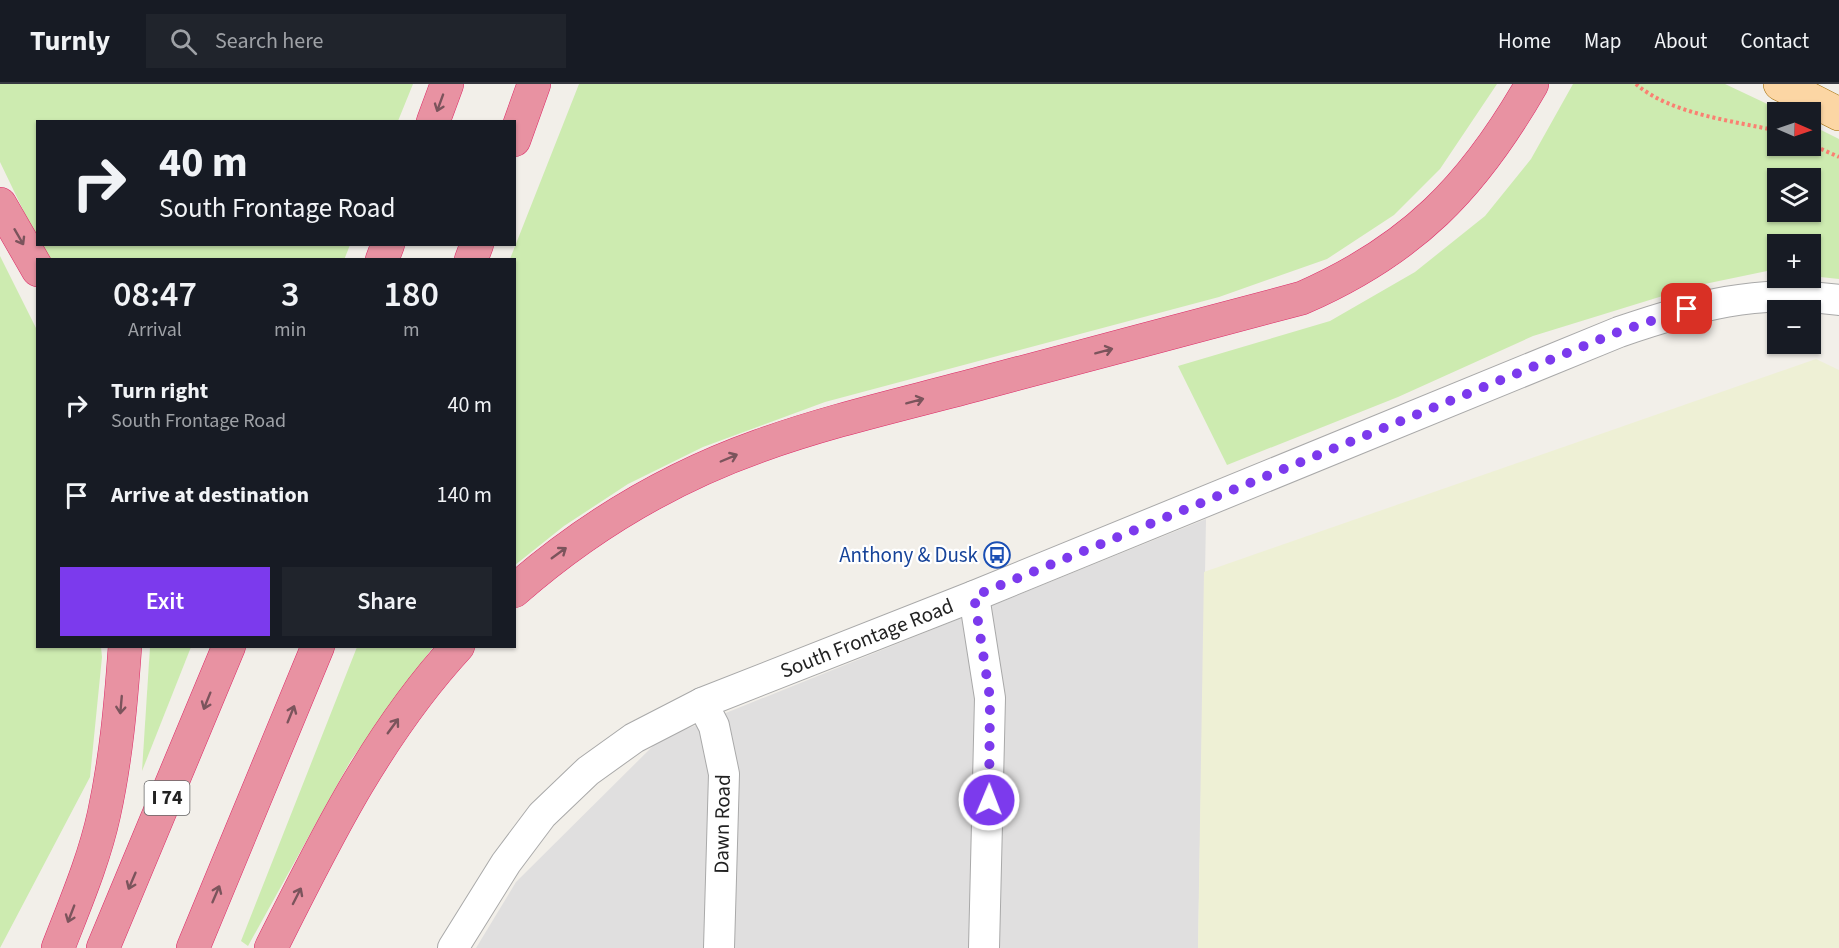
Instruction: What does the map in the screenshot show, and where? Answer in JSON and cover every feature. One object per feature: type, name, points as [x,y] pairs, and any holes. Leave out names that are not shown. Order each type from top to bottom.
[{"type":"highway","points":[[434,120],[447,84]]},
{"type":"highway","points":[[516,134],[534,84]]},
{"type":"highway","points":[[516,589],[556,555],[616,515],[686,477],[759,446],[858,417],[1302,298],[1343,280],[1394,248],[1433,216],[1477,171],[1506,130],[1532,84]]},
{"type":"highway","points":[[0,204],[36,267]]},
{"type":"highway","points":[[58,948],[80,891],[104,816],[118,736],[125,648]]},
{"type":"highway","name":"I 74","points":[[103,948],[228,648]]},
{"type":"highway","points":[[193,948],[317,648]]},
{"type":"highway","points":[[271,948],[332,827],[385,736],[427,679],[456,648]]},
{"type":"main road","points":[[1780,84],[1839,114]]},
{"type":"street","name":"South Frontage Road","points":[[453,948],[506,863],[542,815],[588,771],[634,738],[702,703],[974,596],[1618,332],[1687,309],[1750,297],[1812,296],[1839,300]]},
{"type":"street","points":[[974,596],[990,698],[984,948]]},
{"type":"street","name":"Dawn Road","points":[[702,703],[714,726],[724,774],[719,948]]},
{"type":"path","points":[[1636,84],[1652,98],[1681,108],[1767,128]]},
{"type":"path","points":[[1821,149],[1839,158]]},
{"type":"shaded area","points":[[1206,519],[1198,948],[476,948],[516,882],[659,740]]},
{"type":"green space","points":[[0,84],[413,84],[398,120],[36,120],[36,237],[0,162]]},
{"type":"green space","points":[[579,84],[1497,84],[1440,169],[1394,215],[1327,259],[1219,297],[825,402],[703,447],[628,484],[564,526],[516,564],[516,258],[510,258]]},
{"type":"green space","points":[[1573,84],[1725,84],[1767,104],[1767,156],[1821,156],[1821,130],[1839,139],[1839,279],[1821,277],[1821,234],[1767,234],[1767,271],[1695,286],[1533,336],[1398,397],[1227,465],[1178,366],[1330,321],[1415,272],[1485,216],[1531,159]]},
{"type":"green space","points":[[40,246],[350,246],[345,258],[46,258]]},
{"type":"green space","points":[[0,256],[36,328],[36,648],[101,648],[102,657],[90,777],[0,948]]},
{"type":"green space","points":[[1816,359],[1839,370],[1839,948],[1198,948],[1204,572]]},
{"type":"green space","points":[[150,648],[191,648],[142,771]]},
{"type":"green space","points":[[357,648],[432,648],[351,760],[248,946],[241,941]]},
{"type":"place","name":"Anthony & Dusk","points":[[997,555]]},
{"type":"route","points":[[989,800],[990,698],[974,596],[1618,332],[1687,309]]}]
